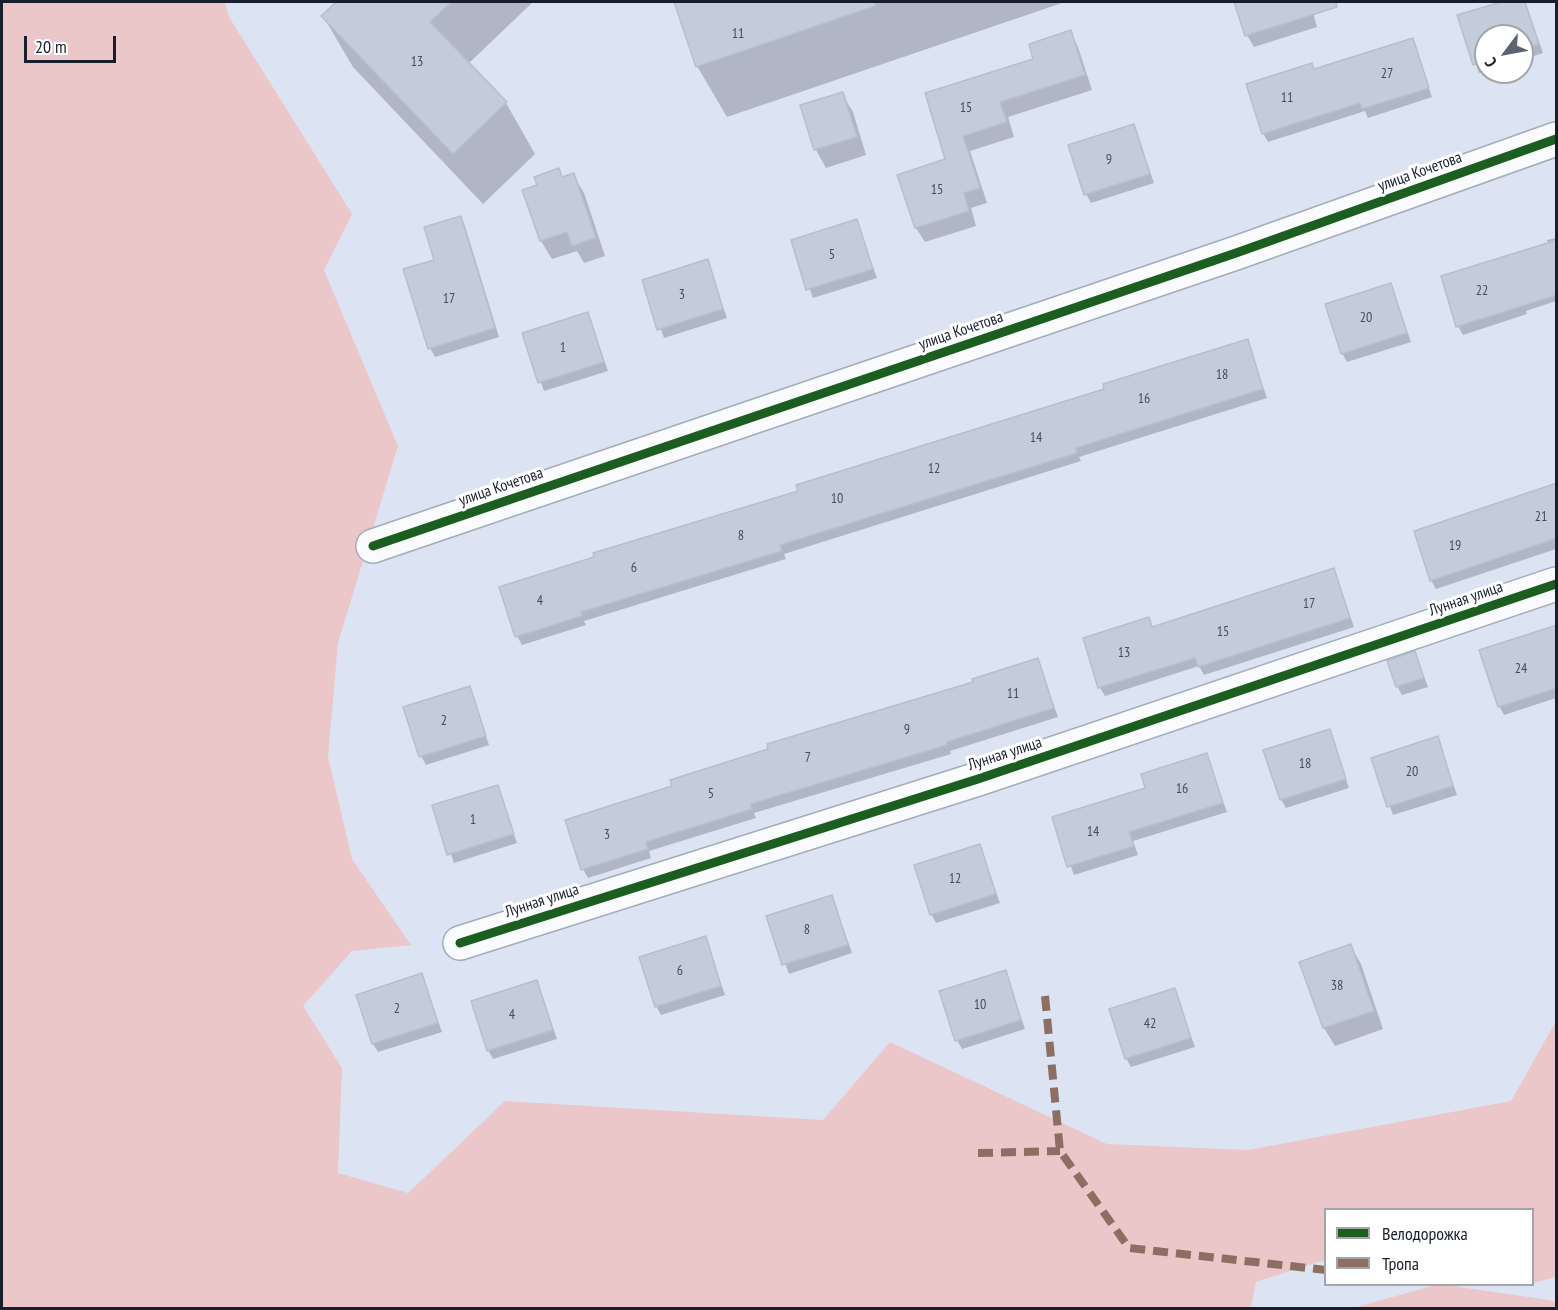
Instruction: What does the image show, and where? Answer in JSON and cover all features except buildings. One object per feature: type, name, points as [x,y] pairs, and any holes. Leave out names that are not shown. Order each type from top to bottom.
[{"type":"street","name":"улица Кочетова","points":[[373,546],[1214,261],[1557,139]]},
{"type":"street","name":"Лунная улица","points":[[460,942],[978,779],[1557,584]]},
{"type":"shaded area","points":[[2,2],[225,2],[229,17],[352,214],[324,270],[398,446],[338,643],[328,756],[352,859],[411,945],[352,951],[303,1006],[342,1068],[338,1173],[408,1193],[505,1101],[823,1120],[890,1042],[1107,1144],[1248,1150],[1511,1101],[1556,1021],[1556,1277],[1534,1283],[1534,1208],[1324,1208],[1324,1260],[1256,1282],[1251,1308],[2,1308]]},
{"type":"shaded area","points":[[1432,1286],[1453,1286],[1556,1301],[1556,1308],[1353,1308]]},
{"type":"marked path","points":[[1045,996],[1060,1151],[1129,1248],[1324,1270]]},
{"type":"marked path","points":[[978,1153],[1060,1151]]},
{"type":"cycle path","points":[[373,546],[1236,253],[1556,139]]},
{"type":"cycle path","points":[[460,943],[978,779],[1556,584]]}]
